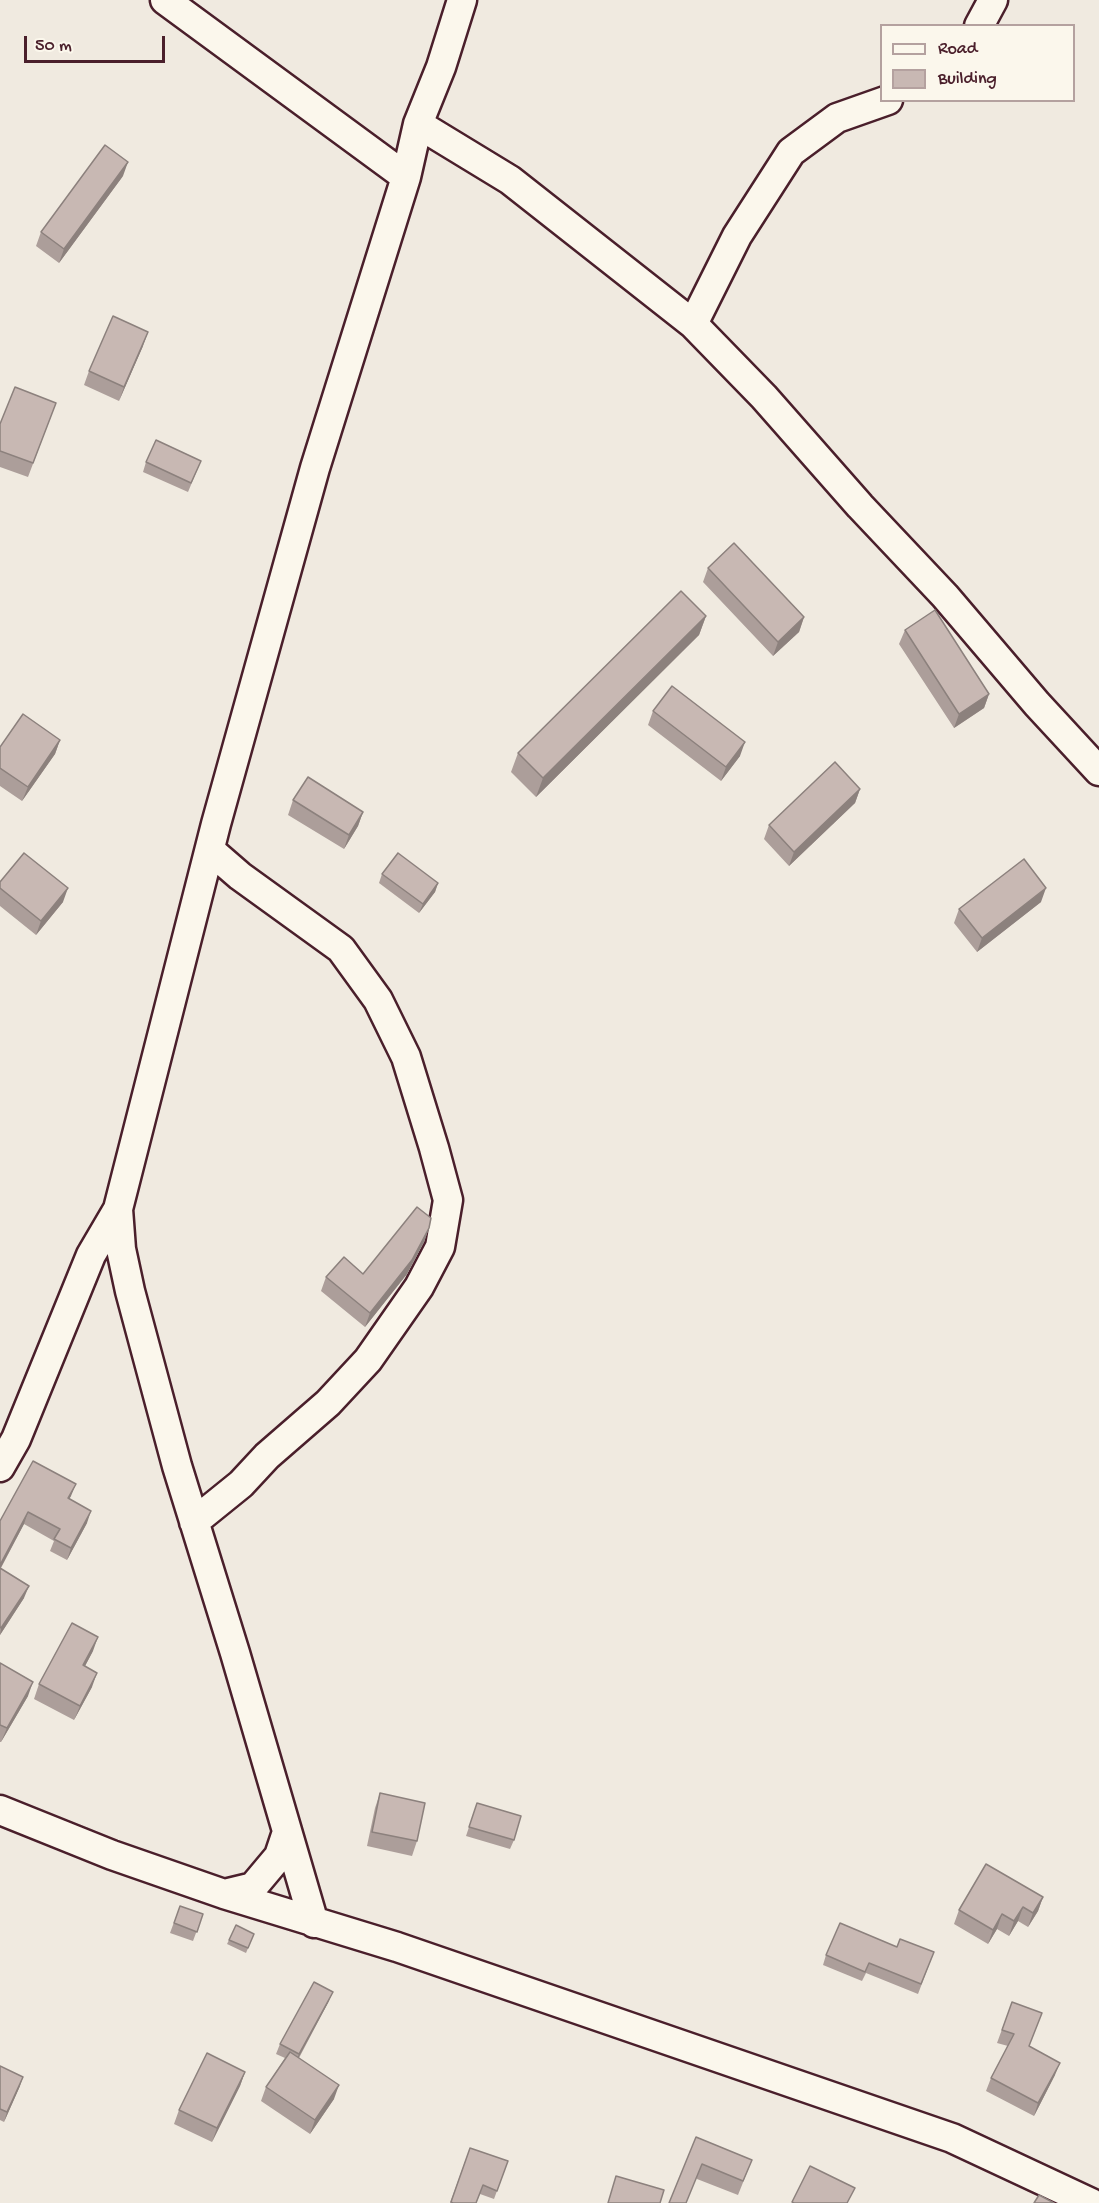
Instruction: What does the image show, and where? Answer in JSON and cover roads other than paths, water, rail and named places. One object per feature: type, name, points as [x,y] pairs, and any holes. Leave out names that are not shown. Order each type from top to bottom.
[{"type":"street","points":[[165,0],[406,177]]},
{"type":"street","points":[[0,1467],[16,1439],[91,1255],[118,1209],[210,850],[315,468],[406,177],[418,123],[441,67],[462,0]]},
{"type":"street","points":[[981,24],[993,0]]},
{"type":"street","points":[[693,324],[737,236],[791,152],[837,118],[882,102]]},
{"type":"street","points":[[418,123],[510,180],[693,324],[764,397],[860,506],[945,596],[1037,704],[1099,771]]},
{"type":"street","points":[[194,1522],[241,1484],[267,1456],[328,1403],[369,1360],[419,1287],[440,1247],[448,1200],[406,1057],[378,1000],[341,949],[240,876],[210,850]]},
{"type":"street","points":[[118,1209],[121,1249],[130,1291],[177,1466],[314,1923]]},
{"type":"street","points":[[0,1810],[112,1855],[224,1894],[397,1947],[952,2138],[1091,2203]]},
{"type":"street","points":[[224,1894],[253,1887],[279,1856],[287,1832]]}]
